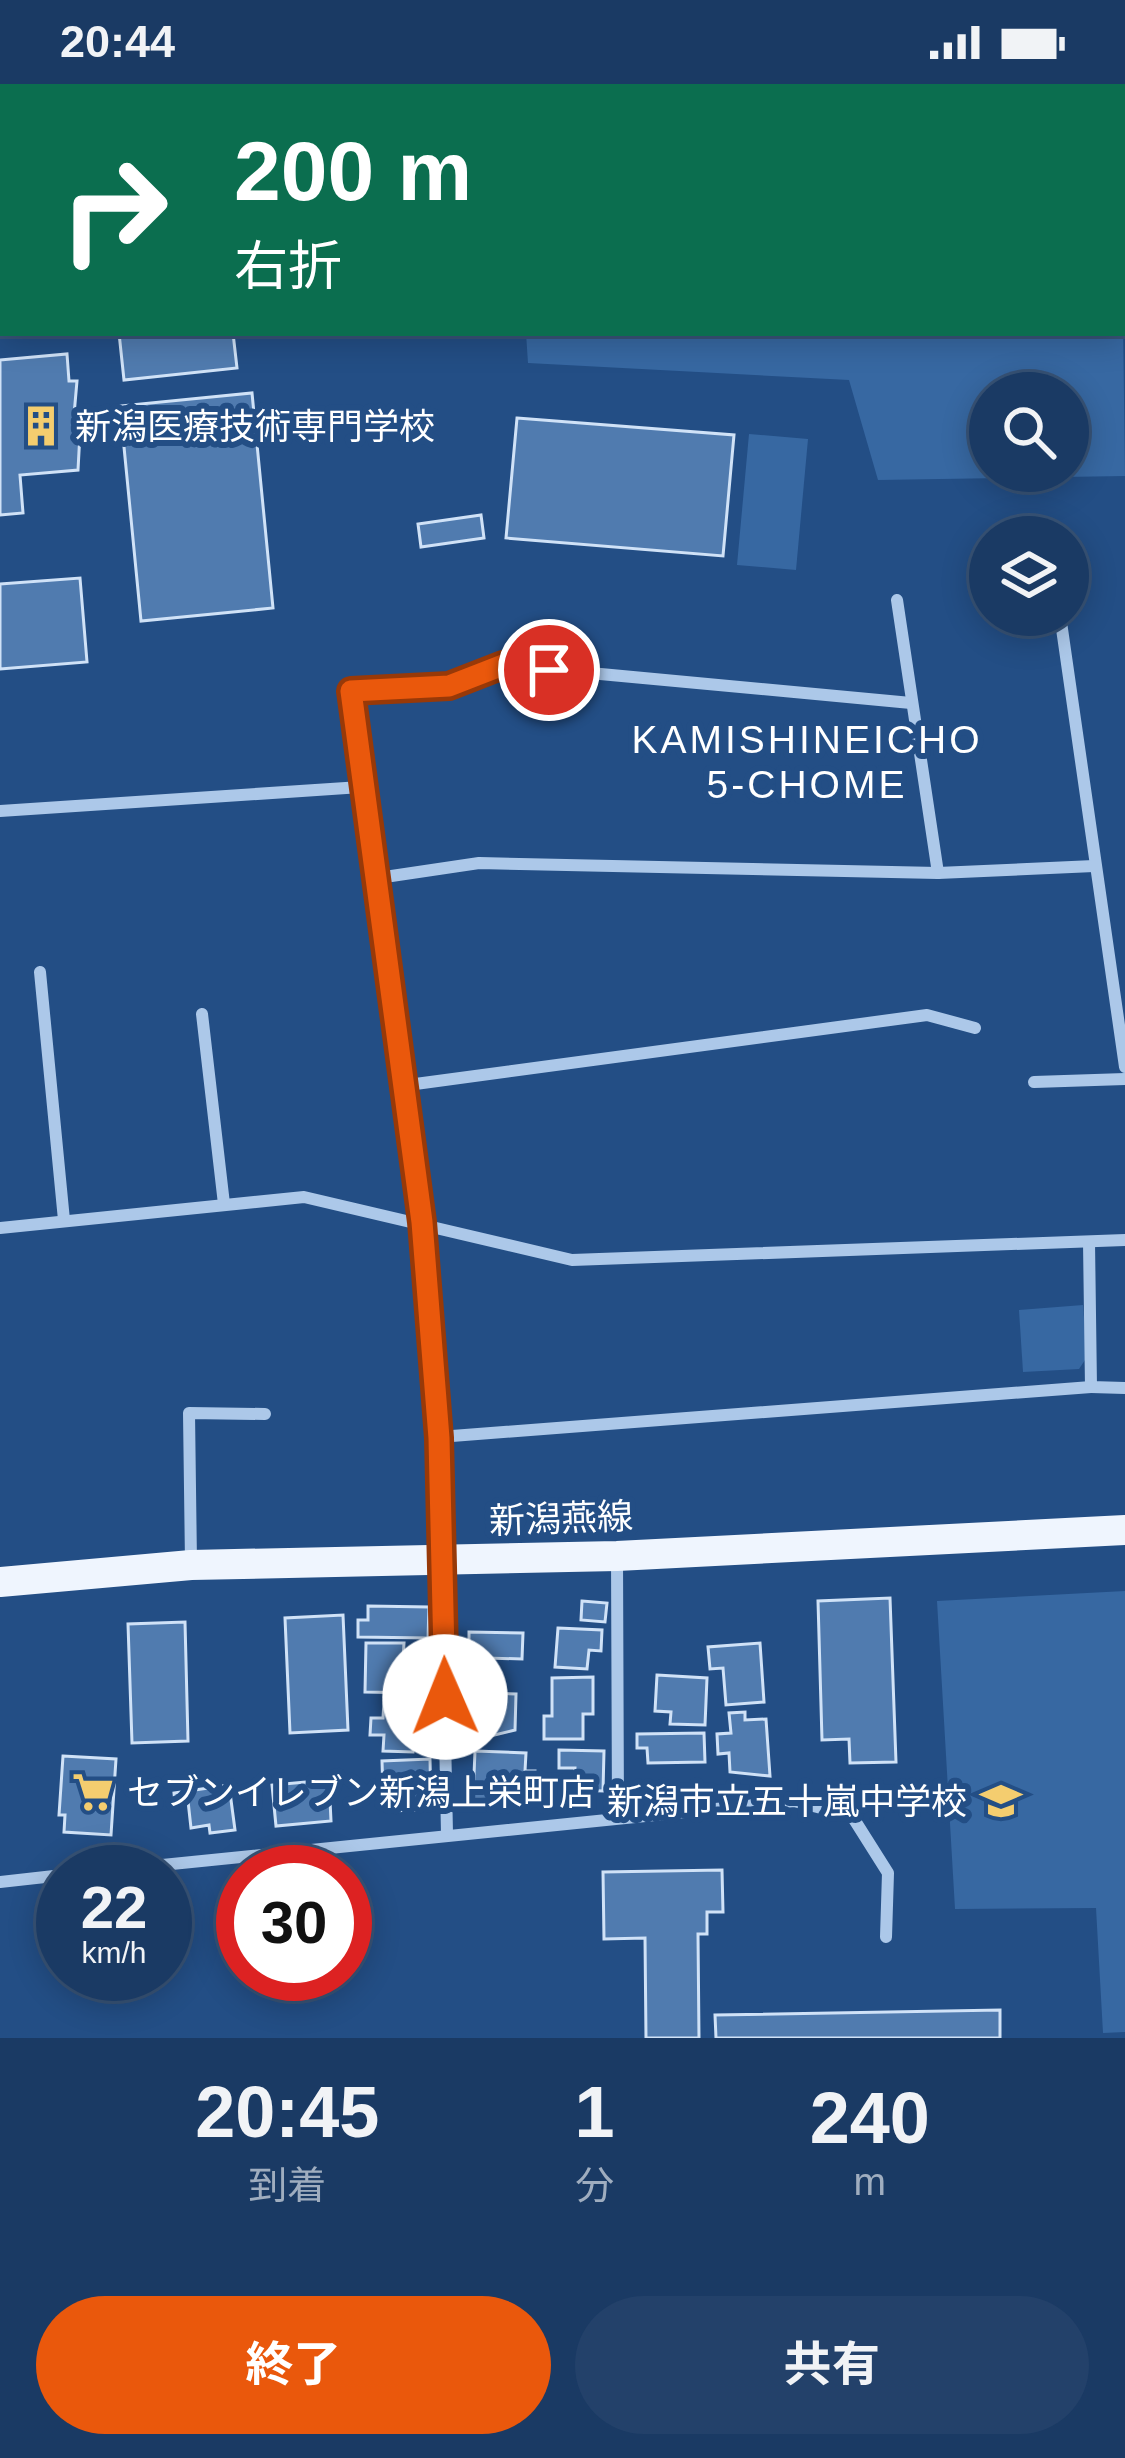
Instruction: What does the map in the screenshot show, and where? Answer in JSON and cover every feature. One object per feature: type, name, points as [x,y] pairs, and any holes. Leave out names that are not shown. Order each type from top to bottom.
[{"type":"main road","name":"新潟燕線","points":[[0,1582],[191,1564],[616,1556],[1125,1529]]},
{"type":"street","points":[[897,600],[938,873]]},
{"type":"street","points":[[1063,636],[1125,1067]]},
{"type":"street","points":[[447,1834],[439,1438],[422,1222],[408,1085],[361,787],[351,691],[449,686],[503,665],[911,703]]},
{"type":"street","points":[[0,811],[361,787]]},
{"type":"street","points":[[378,878],[479,863],[938,873],[1094,866]]},
{"type":"street","points":[[40,972],[64,1220]]},
{"type":"street","points":[[202,1014],[224,1204]]},
{"type":"street","points":[[408,1085],[927,1016],[975,1028]]},
{"type":"street","points":[[1034,1082],[1125,1079]]},
{"type":"street","points":[[0,1228],[304,1197],[572,1260],[1125,1240]]},
{"type":"street","points":[[1089,1242],[1091,1387]]},
{"type":"street","points":[[439,1438],[1125,1388]]},
{"type":"street","points":[[191,1564],[189,1413],[265,1414]]},
{"type":"street","points":[[616,1556],[618,1815]]},
{"type":"street","points":[[192,1861],[618,1815],[794,1801],[852,1816],[887,1873],[886,1937]]},
{"type":"street","points":[[0,1882],[36,1878]]},
{"type":"shaded area","points":[[526,336],[1123,336],[1125,476],[1089,477],[1089,372],[969,372],[969,479],[878,480],[849,380],[528,363]]},
{"type":"shaded area","points":[[749,434],[808,439],[796,570],[737,565]]},
{"type":"shaded area","points":[[1083,1305],[1087,1357],[1079,1369],[1023,1372],[1019,1310]]},
{"type":"shaded area","points":[[1125,1591],[1125,2032],[1103,2033],[1096,1908],[955,1909],[937,1601]]},
{"type":"building","points":[[119,336],[233,336],[237,368],[124,380]]},
{"type":"building","name":"新潟医療技術専門学校","points":[[67,354],[69,381],[77,381],[74,415],[81,414],[78,470],[20,475],[23,513],[0,515],[0,360]]},
{"type":"building","points":[[252,393],[273,608],[141,621],[120,406]]},
{"type":"building","points":[[517,418],[734,435],[723,556],[506,538]]},
{"type":"building","points":[[481,515],[484,538],[421,547],[418,524]]},
{"type":"building","points":[[80,578],[87,662],[0,669],[0,584]]},
{"type":"building","points":[[890,1598],[896,1762],[850,1763],[849,1739],[822,1740],[818,1601]]},
{"type":"building","points":[[582,1601],[607,1603],[605,1622],[581,1620]]},
{"type":"building","points":[[368,1606],[429,1607],[428,1638],[358,1637],[358,1620],[368,1620]]},
{"type":"building","points":[[343,1615],[348,1730],[290,1733],[285,1618]]},
{"type":"building","points":[[185,1622],[188,1741],[132,1743],[128,1624]]},
{"type":"building","points":[[558,1628],[602,1630],[601,1651],[589,1650],[587,1669],[555,1667]]},
{"type":"building","points":[[469,1632],[523,1633],[522,1659],[455,1657],[455,1643],[469,1644]]},
{"type":"building","points":[[366,1643],[404,1643],[403,1660],[415,1661],[415,1693],[365,1692]]},
{"type":"building","points":[[760,1643],[764,1702],[726,1705],[723,1668],[710,1669],[708,1647]]},
{"type":"building","points":[[657,1675],[707,1678],[705,1725],[670,1724],[671,1712],[655,1711]]},
{"type":"building","points":[[593,1677],[593,1714],[583,1714],[583,1739],[544,1739],[544,1716],[552,1716],[552,1678]]},
{"type":"building","points":[[483,1693],[516,1694],[515,1730],[482,1738]]},
{"type":"building","points":[[384,1701],[431,1703],[430,1735],[414,1734],[413,1752],[383,1751],[384,1735],[370,1735],[371,1718],[383,1718]]},
{"type":"building","points":[[745,1712],[745,1720],[766,1719],[770,1776],[730,1772],[729,1753],[718,1754],[717,1734],[731,1733],[729,1713]]},
{"type":"building","points":[[704,1733],[705,1762],[648,1763],[647,1748],[637,1748],[637,1734]]},
{"type":"building","points":[[559,1750],[604,1751],[603,1791],[575,1790],[575,1768],[559,1768]]},
{"type":"building","points":[[475,1751],[526,1753],[525,1771],[535,1771],[534,1801],[473,1799]]},
{"type":"building","points":[[63,1756],[116,1759],[111,1835],[64,1832],[65,1815],[59,1815]]},
{"type":"building","points":[[430,1759],[431,1809],[394,1811],[394,1794],[383,1794],[382,1761]]},
{"type":"building","points":[[329,1780],[331,1821],[276,1826],[272,1785]]},
{"type":"building","points":[[229,1785],[235,1830],[210,1833],[209,1825],[191,1828],[188,1801],[175,1803],[174,1793]]},
{"type":"building","points":[[722,1870],[723,1912],[707,1912],[707,1934],[698,1934],[699,2038],[646,2038],[645,1938],[604,1939],[603,1872]]},
{"type":"building","points":[[1000,2010],[1000,2038],[716,2038],[715,2015]]},
{"type":"place","name":"新潟医療技術専門学校","points":[[41,426]]},
{"type":"place","name":"セブンイレブン新潟上栄町店","points":[[93,1792]]},
{"type":"place","name":"新潟市立五十嵐中学校","points":[[1001,1801]]},
{"type":"district","name":"KAMISHINEICHO 5-CHOME","points":[[807,762]]},
{"type":"route","points":[[445,1697],[439,1438],[422,1222],[408,1085],[361,787],[351,691],[449,686],[503,665],[549,670]]}]
